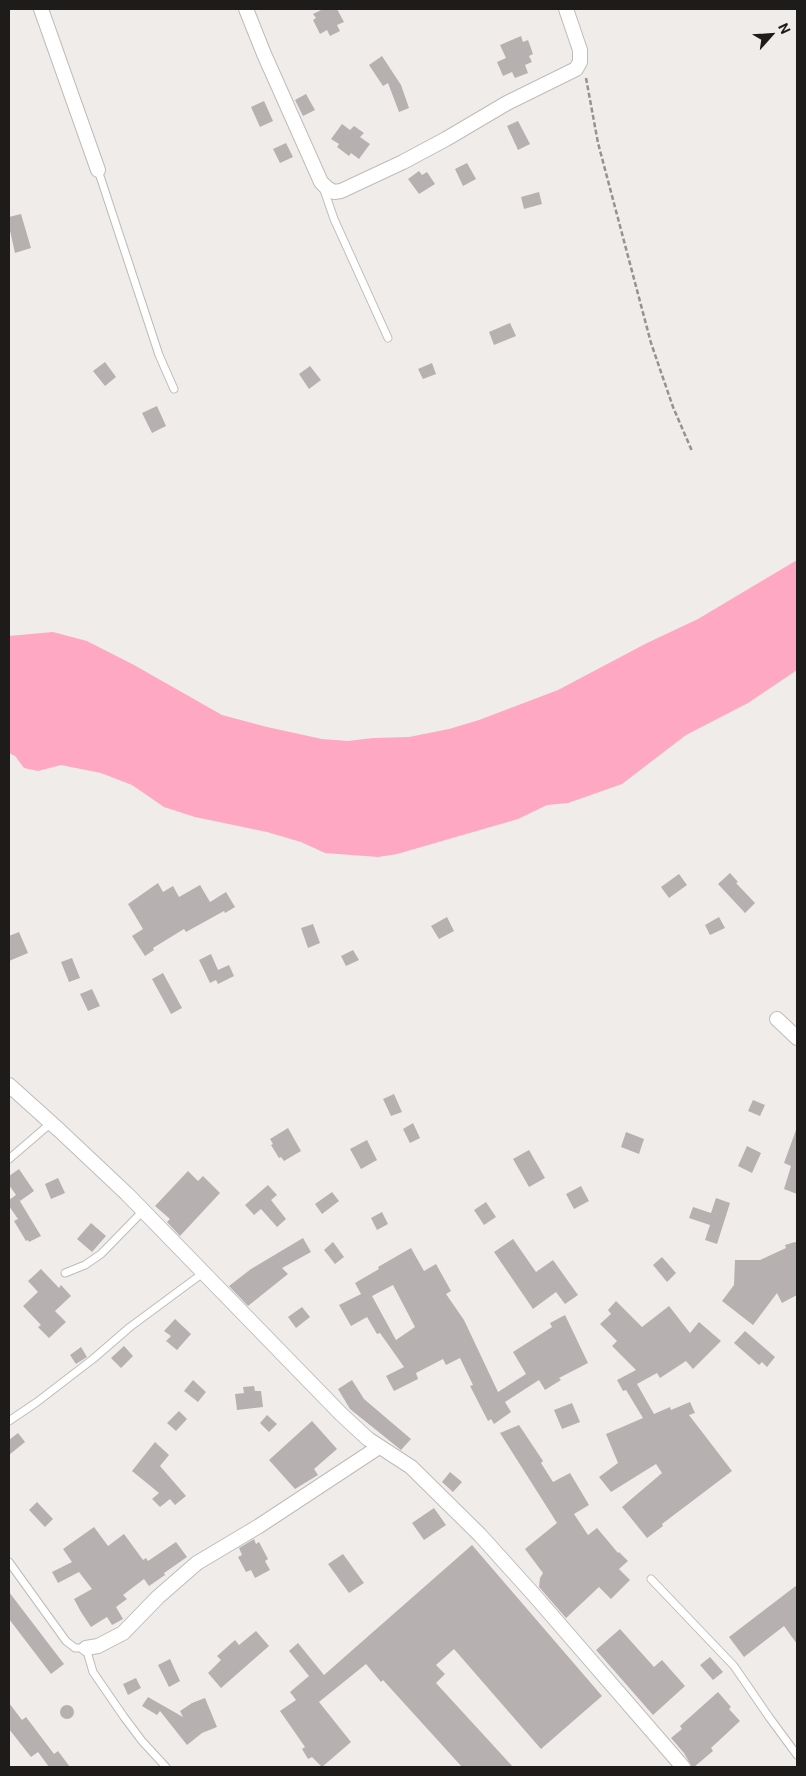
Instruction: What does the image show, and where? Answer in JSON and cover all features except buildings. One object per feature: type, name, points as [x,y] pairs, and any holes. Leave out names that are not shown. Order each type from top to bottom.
[{"type":"street","points":[[41,9],[98,170]]},
{"type":"street","points":[[246,9],[321,182],[334,192],[341,191],[403,162],[508,102],[571,72],[578,66],[581,57],[566,9]]},
{"type":"street","points":[[777,1019],[797,1038]]},
{"type":"street","points":[[9,1085],[142,1211],[260,1328],[341,1414],[379,1446],[410,1467],[480,1535],[683,1767]]},
{"type":"street","points":[[86,1648],[98,1646],[123,1633],[158,1597],[197,1562],[273,1517],[379,1446]]},
{"type":"lane","points":[[98,170],[159,355],[174,389]]},
{"type":"lane","points":[[321,182],[334,219],[388,338]]},
{"type":"lane","points":[[9,1159],[51,1123]]},
{"type":"lane","points":[[65,1273],[93,1261],[142,1211]]},
{"type":"lane","points":[[9,1420],[37,1402],[93,1359],[130,1327],[203,1273]]},
{"type":"lane","points":[[9,1562],[66,1641],[75,1648],[86,1648],[93,1672],[142,1741],[166,1767]]},
{"type":"lane","points":[[651,1579],[734,1666],[797,1754]]},
{"type":"path","points":[[581,57],[598,144],[651,343],[673,407],[692,451]]},
{"type":"shaded area","points":[[797,560],[797,670],[748,703],[686,735],[622,784],[568,803],[547,805],[518,819],[397,854],[378,857],[325,853],[301,842],[267,832],[195,817],[164,807],[132,785],[101,773],[61,765],[38,771],[24,768],[15,756],[9,753],[9,636],[53,632],[87,641],[134,665],[222,715],[267,727],[322,739],[348,741],[409,737],[449,729],[479,720],[558,690],[647,643],[698,619]]}]
